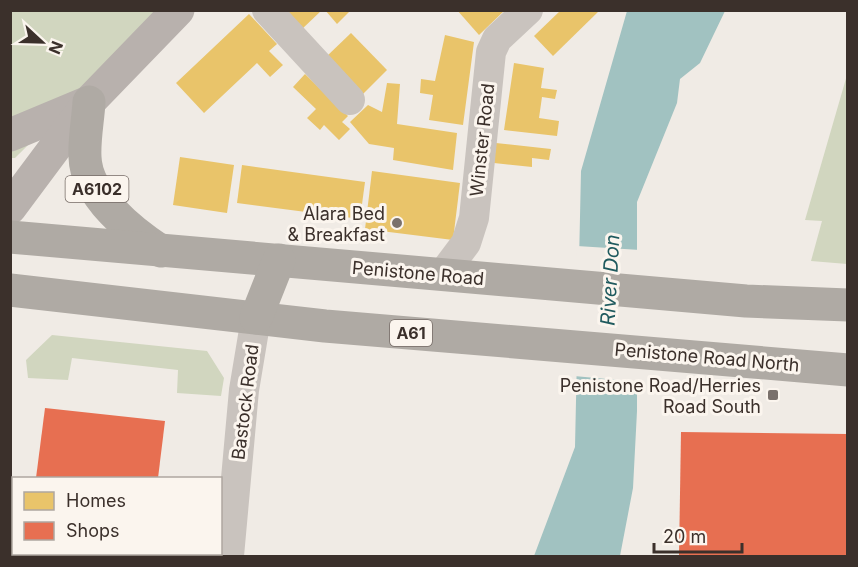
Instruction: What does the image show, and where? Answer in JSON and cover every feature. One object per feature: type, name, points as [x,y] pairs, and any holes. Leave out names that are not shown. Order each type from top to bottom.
[{"type":"highway","name":"A6102","points":[[89,102],[85,159],[93,183],[105,202],[127,228],[161,251]]},
{"type":"highway","name":"Penistone Road","points":[[10,237],[442,275],[837,304]]},
{"type":"highway","points":[[256,318],[279,260]]},
{"type":"highway","name":"A61","points":[[10,290],[256,318]]},
{"type":"highway","name":"Penistone Road North","points":[[256,318],[848,370]]},
{"type":"main road","name":"A6102","points":[[10,208],[89,102],[178,10]]},
{"type":"main road","name":"A6102","points":[[10,135],[89,102]]},
{"type":"street","points":[[267,10],[350,100]]},
{"type":"street","name":"Winster Road","points":[[442,275],[466,243],[474,218],[491,52],[497,39],[528,10]]},
{"type":"street","name":"Bastock Road","points":[[229,556],[244,390],[256,318]]},
{"type":"green space","points":[[10,11],[163,11],[15,158],[11,158]]},
{"type":"green space","points":[[847,75],[847,264],[811,261],[822,221],[805,220]]},
{"type":"green space","points":[[52,335],[207,351],[224,378],[221,396],[177,393],[178,370],[72,358],[68,380],[28,378],[26,360]]},
{"type":"water","name":"River Don","points":[[627,11],[725,11],[700,63],[680,79],[677,103],[637,202],[637,411],[633,488],[620,556],[534,556],[575,447],[581,171]]},
{"type":"pier","points":[[577,246],[640,250],[640,382],[574,376]]},
{"type":"building: Homes","points":[[283,10],[322,10],[301,30]]},
{"type":"building: Homes","points":[[325,10],[351,10],[337,24]]},
{"type":"building: Homes","points":[[457,10],[505,10],[479,35]]},
{"type":"building: Homes","points":[[561,10],[600,10],[553,56],[534,36]]},
{"type":"building: Homes","points":[[249,14],[277,44],[269,51],[283,65],[270,77],[257,63],[204,113],[176,83]]},
{"type":"building: Homes","points":[[351,33],[387,70],[362,95],[326,57]]},
{"type":"building: Homes","points":[[445,35],[474,42],[463,125],[429,120],[433,95],[420,93],[421,79],[435,81]]},
{"type":"building: Homes","points":[[514,63],[544,68],[541,88],[557,90],[555,99],[542,97],[539,118],[559,121],[557,136],[504,130]]},
{"type":"building: Homes","points":[[305,74],[348,116],[342,122],[350,129],[339,140],[324,125],[320,130],[307,118],[316,109],[293,87]]},
{"type":"building: Homes","points":[[387,83],[400,84],[397,124],[457,133],[453,170],[393,160],[394,148],[369,144],[350,122],[368,105],[382,112]]},
{"type":"building: Homes","points":[[496,143],[551,149],[549,160],[532,158],[532,167],[494,163]]},
{"type":"building: Homes","points":[[180,157],[234,165],[227,213],[173,205]]},
{"type":"building: Homes","points":[[242,165],[365,182],[360,219],[237,203]]},
{"type":"building: Homes","points":[[372,171],[460,183],[453,240],[365,229]]},
{"type":"building: Shops","points":[[45,408],[165,421],[158,477],[36,477]]},
{"type":"building: Shops","points":[[681,432],[848,434],[848,556],[679,556]]},
{"type":"place","name":"Alara Bed & Breakfast","points":[[397,223]]},
{"type":"place","name":"Penistone Road/Herries Road South","points":[[773,395]]}]
